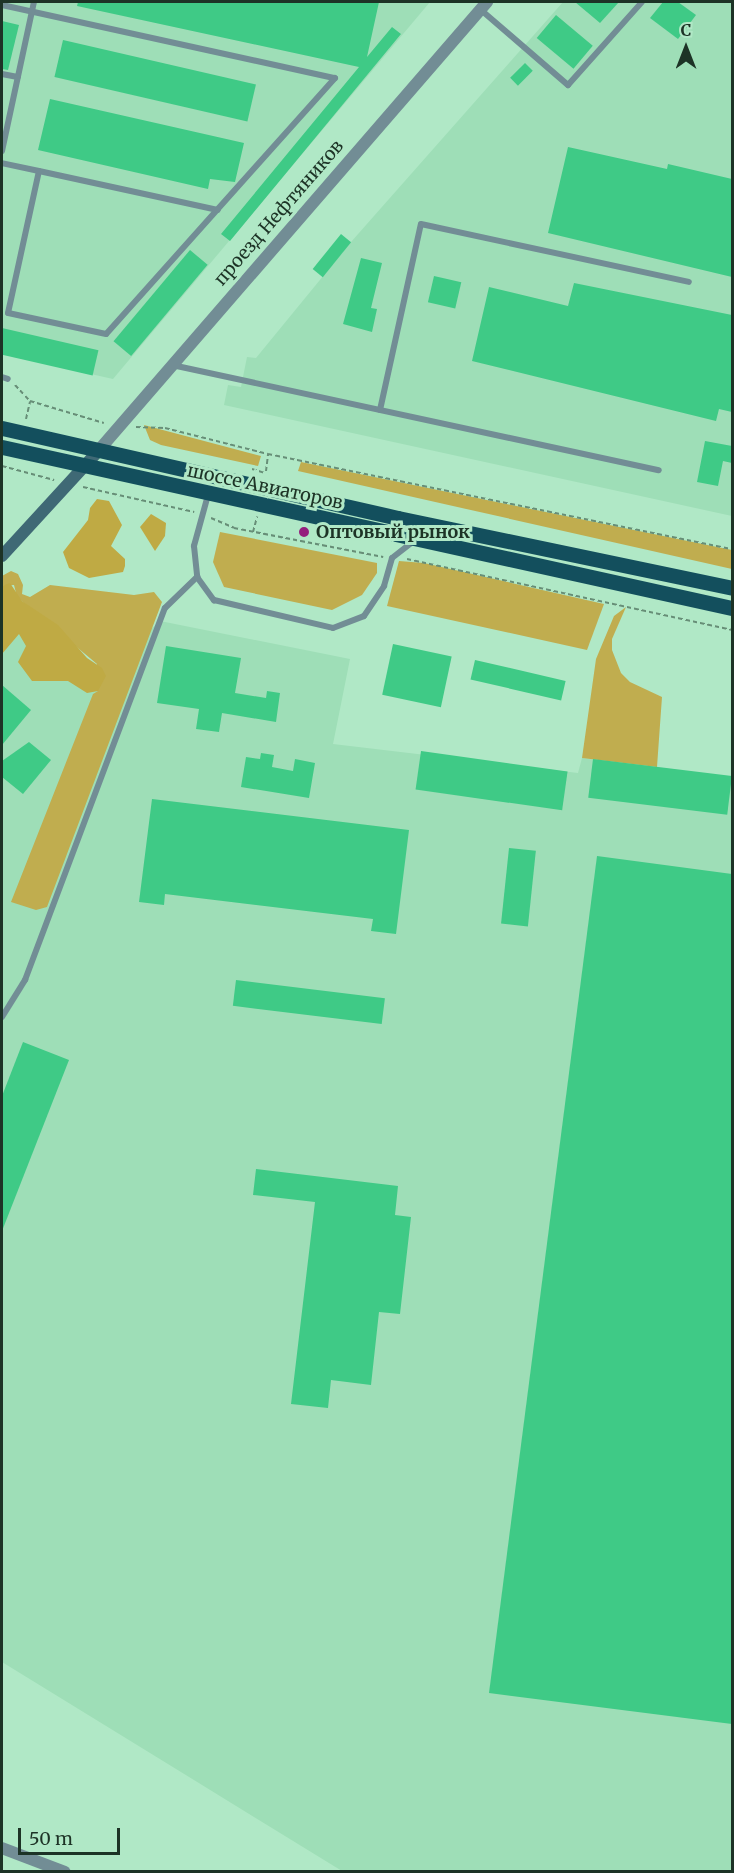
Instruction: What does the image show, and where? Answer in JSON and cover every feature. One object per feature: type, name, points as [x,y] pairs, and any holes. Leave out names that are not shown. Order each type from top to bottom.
[{"type":"main road","name":"шоссе Авиаторов","points":[[2,428],[732,588]]},
{"type":"main road","name":"шоссе Авиаторов","points":[[2,447],[208,495],[732,608]]},
{"type":"main road","points":[[2,556],[99,450]]},
{"type":"street","name":"проезд Нефтяников","points":[[99,450],[484,5]]},
{"type":"street","points":[[2,1848],[65,1872]]},
{"type":"lane","points":[[2,151],[34,2]]},
{"type":"lane","points":[[484,5],[568,86],[642,2]]},
{"type":"lane","points":[[2,5],[335,78],[106,334],[8,313],[39,171]]},
{"type":"lane","points":[[2,74],[18,77]]},
{"type":"lane","points":[[2,163],[218,210]]},
{"type":"lane","points":[[380,410],[421,224],[689,282]]},
{"type":"lane","points":[[171,365],[659,470]]},
{"type":"lane","points":[[208,495],[194,546],[197,576],[214,600],[333,628],[364,616],[384,586],[392,558],[415,540]]},
{"type":"lane","points":[[2,1017],[25,980],[165,608],[197,576]]},
{"type":"path","points":[[5,378],[30,401],[119,426],[165,428],[268,454],[732,549]]},
{"type":"path","points":[[266,471],[268,454]]},
{"type":"path","points":[[2,466],[67,484],[203,514],[234,528],[392,558],[425,560],[732,630]]},
{"type":"shaded area","points":[[2,2],[430,2],[113,379],[2,354]]},
{"type":"shaded area","points":[[563,2],[732,2],[732,516],[224,405],[228,385],[241,387],[247,357],[256,358],[351,242]]},
{"type":"shaded area","points":[[144,425],[261,456],[258,466],[161,445],[150,440]]},
{"type":"shaded area","points":[[301,462],[732,550],[732,569],[298,471]]},
{"type":"shaded area","points":[[97,499],[109,501],[122,525],[111,546],[125,559],[125,566],[123,572],[89,578],[69,568],[63,552],[88,520],[90,508]]},
{"type":"shaded area","points":[[151,514],[166,523],[165,536],[155,551],[140,527]]},
{"type":"shaded area","points":[[220,532],[377,563],[377,573],[362,595],[332,610],[224,587],[213,562]]},
{"type":"shaded area","points":[[399,561],[424,563],[604,604],[587,650],[387,606]]},
{"type":"shaded area","points":[[11,571],[18,574],[23,585],[22,594],[30,597],[50,585],[134,595],[154,592],[162,602],[47,907],[36,910],[11,902],[93,694],[98,691],[97,664],[17,597],[14,585],[2,586],[2,576]]},
{"type":"shaded area","points":[[10,583],[22,601],[58,625],[87,658],[102,668],[106,676],[98,691],[87,693],[68,681],[32,681],[18,662],[26,646],[19,634],[2,654],[2,586]]},
{"type":"shaded area","points":[[626,607],[612,639],[612,650],[621,673],[630,682],[662,697],[657,767],[582,758],[596,659],[614,616]]},
{"type":"shaded area","points":[[160,621],[350,659],[333,744],[578,773],[582,758],[732,777],[732,1871],[342,1871],[2,1662],[2,654],[19,633],[98,677]]},
{"type":"building","points":[[78,2],[379,2],[367,57],[392,27],[401,34],[230,241],[221,234],[359,67],[77,6]]},
{"type":"building","points":[[575,2],[619,2],[600,23]]},
{"type":"building","points":[[663,2],[678,2],[696,15],[678,39],[650,18]]},
{"type":"building","points":[[556,15],[593,46],[573,69],[537,38]]},
{"type":"building","points":[[2,21],[19,25],[8,70],[2,69]]},
{"type":"building","points":[[63,40],[256,85],[247,122],[54,77]]},
{"type":"building","points":[[525,63],[533,71],[518,86],[510,78]]},
{"type":"building","points":[[50,99],[244,143],[235,182],[210,179],[208,189],[38,150]]},
{"type":"building","points":[[568,147],[667,169],[668,164],[732,179],[732,277],[548,233]]},
{"type":"building","points":[[341,234],[351,242],[323,277],[313,269]]},
{"type":"building","points":[[190,250],[208,265],[131,356],[114,341]]},
{"type":"building","points":[[361,258],[382,263],[371,308],[377,309],[372,332],[343,324]]},
{"type":"building","points":[[434,276],[461,282],[455,309],[428,302]]},
{"type":"building","points":[[574,283],[732,315],[732,412],[719,409],[716,421],[472,361],[489,287],[568,306]]},
{"type":"building","points":[[2,328],[98,350],[93,376],[2,355]]},
{"type":"building","points":[[705,441],[732,446],[732,463],[723,461],[718,486],[697,482]]},
{"type":"building","points":[[393,644],[452,656],[441,707],[382,695]]},
{"type":"building","points":[[166,646],[241,658],[235,693],[266,698],[267,691],[280,693],[276,722],[222,713],[219,732],[196,729],[199,709],[157,703]]},
{"type":"building","points":[[475,660],[566,681],[561,700],[471,679]]},
{"type":"building","points":[[2,685],[31,710],[2,745]]},
{"type":"building","points":[[29,742],[51,760],[23,794],[2,777],[2,761]]},
{"type":"building","points":[[421,751],[568,772],[562,810],[416,790]]},
{"type":"building","points":[[261,753],[274,755],[272,767],[293,771],[295,759],[315,763],[309,798],[241,787],[246,757],[260,759]]},
{"type":"building","points":[[593,759],[732,776],[727,815],[588,798]]},
{"type":"building","points":[[152,799],[409,830],[396,934],[371,931],[373,919],[165,894],[164,905],[139,902]]},
{"type":"building","points":[[509,848],[536,851],[528,926],[501,924]]},
{"type":"building","points":[[597,856],[732,874],[732,1724],[489,1693]]},
{"type":"building","points":[[236,980],[385,998],[382,1024],[233,1006]]},
{"type":"building","points":[[23,1042],[69,1060],[2,1231],[2,1096]]},
{"type":"building","points":[[256,1169],[398,1186],[395,1215],[411,1217],[400,1314],[379,1312],[371,1385],[331,1380],[328,1408],[291,1404],[315,1202],[253,1195]]},
{"type":"place","name":"Оптовый рынок","points":[[304,532]]}]
